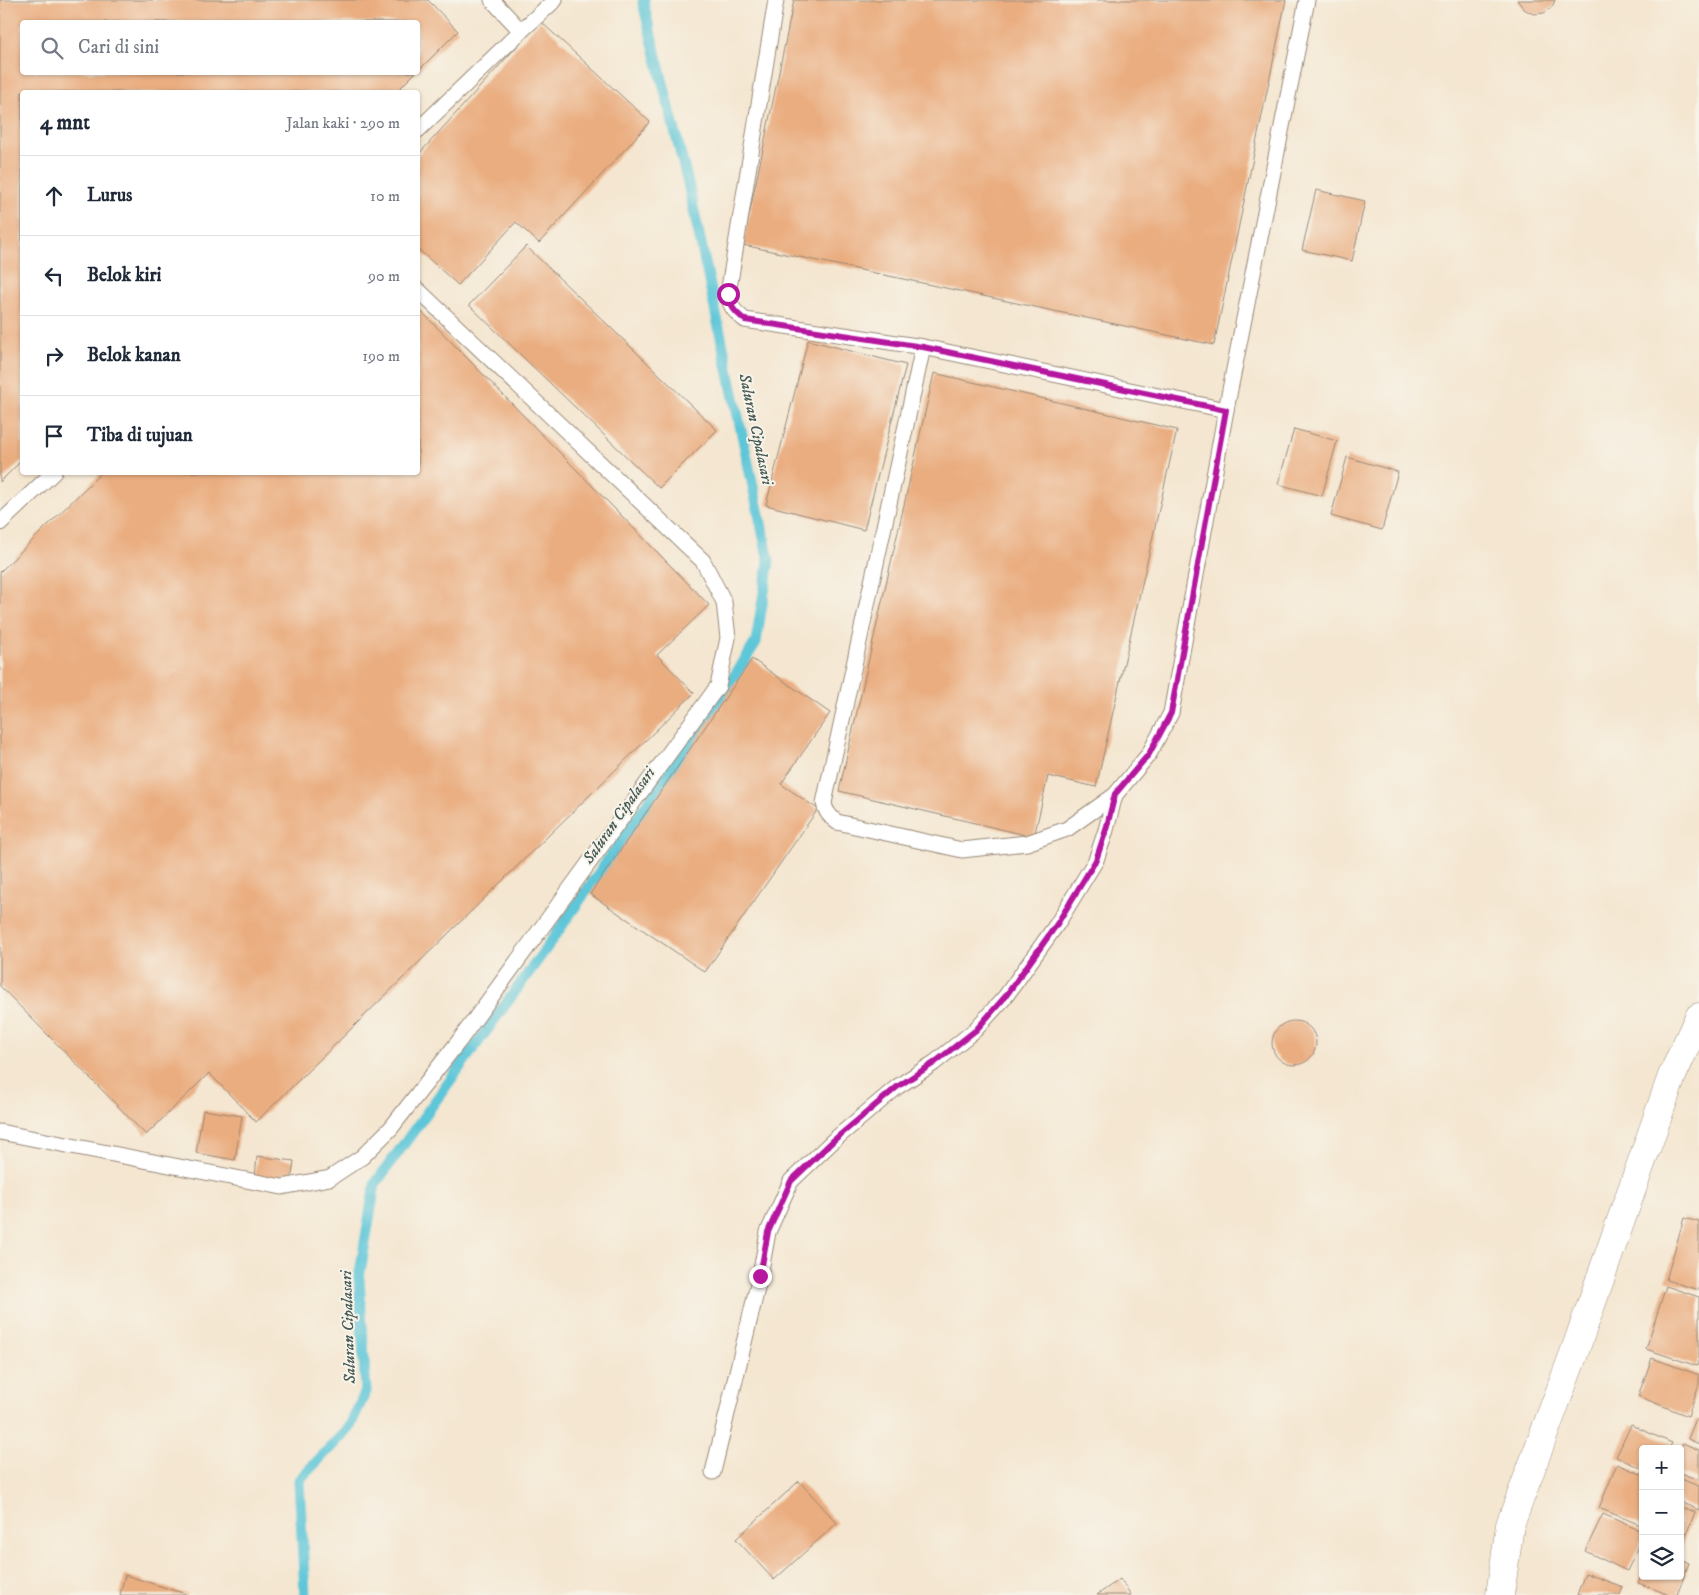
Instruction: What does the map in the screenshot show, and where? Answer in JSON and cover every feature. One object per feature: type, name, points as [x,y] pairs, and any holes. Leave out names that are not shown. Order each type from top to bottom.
[{"type":"street","points":[[1500,1595],[1510,1525],[1573,1356],[1672,1076],[1699,1017]]},
{"type":"lane","points":[[492,0],[521,30]]},
{"type":"lane","points":[[420,128],[521,30],[555,0]]},
{"type":"lane","points":[[776,0],[729,286],[729,305],[736,314],[745,320],[923,347],[1226,410]]},
{"type":"lane","points":[[923,347],[824,803],[825,808],[831,818],[837,822],[962,850],[1027,843],[1068,829],[1115,794],[1149,754],[1171,713],[1226,410],[1307,0]]},
{"type":"lane","points":[[0,1132],[282,1187],[330,1178],[362,1157],[391,1128],[459,1041],[718,686],[728,638],[724,602],[703,561],[420,292]]},
{"type":"lane","points":[[0,523],[51,475]]},
{"type":"lane","points":[[713,1472],[756,1292],[768,1232],[791,1181],[834,1140],[897,1087],[934,1063],[976,1030],[1005,997],[1057,924],[1096,860],[1115,794]]},
{"type":"building","points":[[0,0],[428,0],[458,31],[420,69],[420,20],[20,20],[20,75],[413,75],[398,90],[20,90],[20,462],[0,482]]},
{"type":"building","points":[[794,0],[1286,0],[1214,345],[743,245]]},
{"type":"building","points":[[1517,0],[1555,0],[1552,7],[1544,13],[1533,14],[1524,9]]},
{"type":"building","points":[[540,21],[650,122],[539,243],[516,222],[458,285],[420,251],[420,153]]},
{"type":"building","points":[[1316,190],[1365,201],[1352,261],[1302,250]]},
{"type":"building","points":[[526,246],[717,430],[659,488],[469,305]]},
{"type":"building","points":[[420,310],[709,605],[657,655],[694,693],[256,1122],[209,1073],[146,1135],[0,986],[0,572],[99,475],[420,475]]},
{"type":"building","points":[[808,340],[906,365],[864,530],[766,505]]},
{"type":"building","points":[[934,373],[1177,430],[1096,787],[1048,776],[1034,837],[839,791]]},
{"type":"building","points":[[1294,429],[1337,441],[1322,496],[1278,484]]},
{"type":"building","points":[[1347,457],[1398,472],[1382,530],[1331,516]]},
{"type":"building","points":[[752,659],[830,713],[781,784],[818,809],[705,972],[590,894]]},
{"type":"building","points":[[1294,1021],[1306,1025],[1312,1031],[1316,1043],[1312,1055],[1306,1061],[1294,1065],[1282,1061],[1276,1055],[1272,1043],[1276,1031],[1282,1025]]},
{"type":"building","points":[[203,1110],[242,1116],[235,1160],[196,1153]]},
{"type":"building","points":[[257,1156],[294,1161],[291,1182],[255,1177]]},
{"type":"building","points":[[1684,1218],[1699,1222],[1699,1290],[1666,1280]]},
{"type":"building","points":[[1666,1286],[1699,1297],[1699,1359],[1697,1366],[1646,1349]]},
{"type":"building","points":[[1652,1358],[1699,1375],[1699,1384],[1688,1416],[1638,1396]]},
{"type":"building","points":[[1696,1419],[1699,1420],[1699,1444],[1688,1439]]},
{"type":"building","points":[[1631,1425],[1672,1443],[1671,1445],[1639,1445],[1639,1467],[1616,1457]]},
{"type":"building","points":[[1683,1443],[1699,1450],[1699,1480],[1684,1474],[1684,1445],[1682,1445]]},
{"type":"building","points":[[1617,1464],[1639,1473],[1639,1524],[1599,1508]]},
{"type":"building","points":[[1684,1480],[1699,1486],[1699,1510],[1684,1504]]},
{"type":"building","points":[[799,1481],[837,1523],[774,1580],[736,1539]]},
{"type":"building","points":[[1684,1508],[1695,1512],[1684,1540]]},
{"type":"building","points":[[1603,1514],[1639,1530],[1639,1546],[1627,1571],[1585,1551]]},
{"type":"building","points":[[1684,1561],[1689,1563],[1684,1576]]},
{"type":"building","points":[[1585,1573],[1623,1587],[1620,1595],[1577,1595]]},
{"type":"building","points":[[125,1575],[189,1595],[120,1595]]},
{"type":"building","points":[[1120,1579],[1131,1595],[1097,1595]]},
{"type":"building","points":[[1639,1580],[1683,1580],[1677,1595],[1670,1595],[1638,1583]]},
{"type":"waterway","name":"Saluran Cipalasari","points":[[305,1595],[299,1480],[349,1428],[366,1391],[359,1278],[375,1184],[545,950],[718,702],[756,642],[769,561],[688,183],[643,3],[644,0]]},
{"type":"route","points":[[728,294],[729,305],[736,314],[745,320],[923,347],[1226,410],[1171,713],[1149,754],[1115,794],[1096,860],[1057,924],[1027,967],[1005,997],[976,1030],[934,1063],[897,1087],[834,1140],[791,1181],[768,1232],[760,1276]]}]
